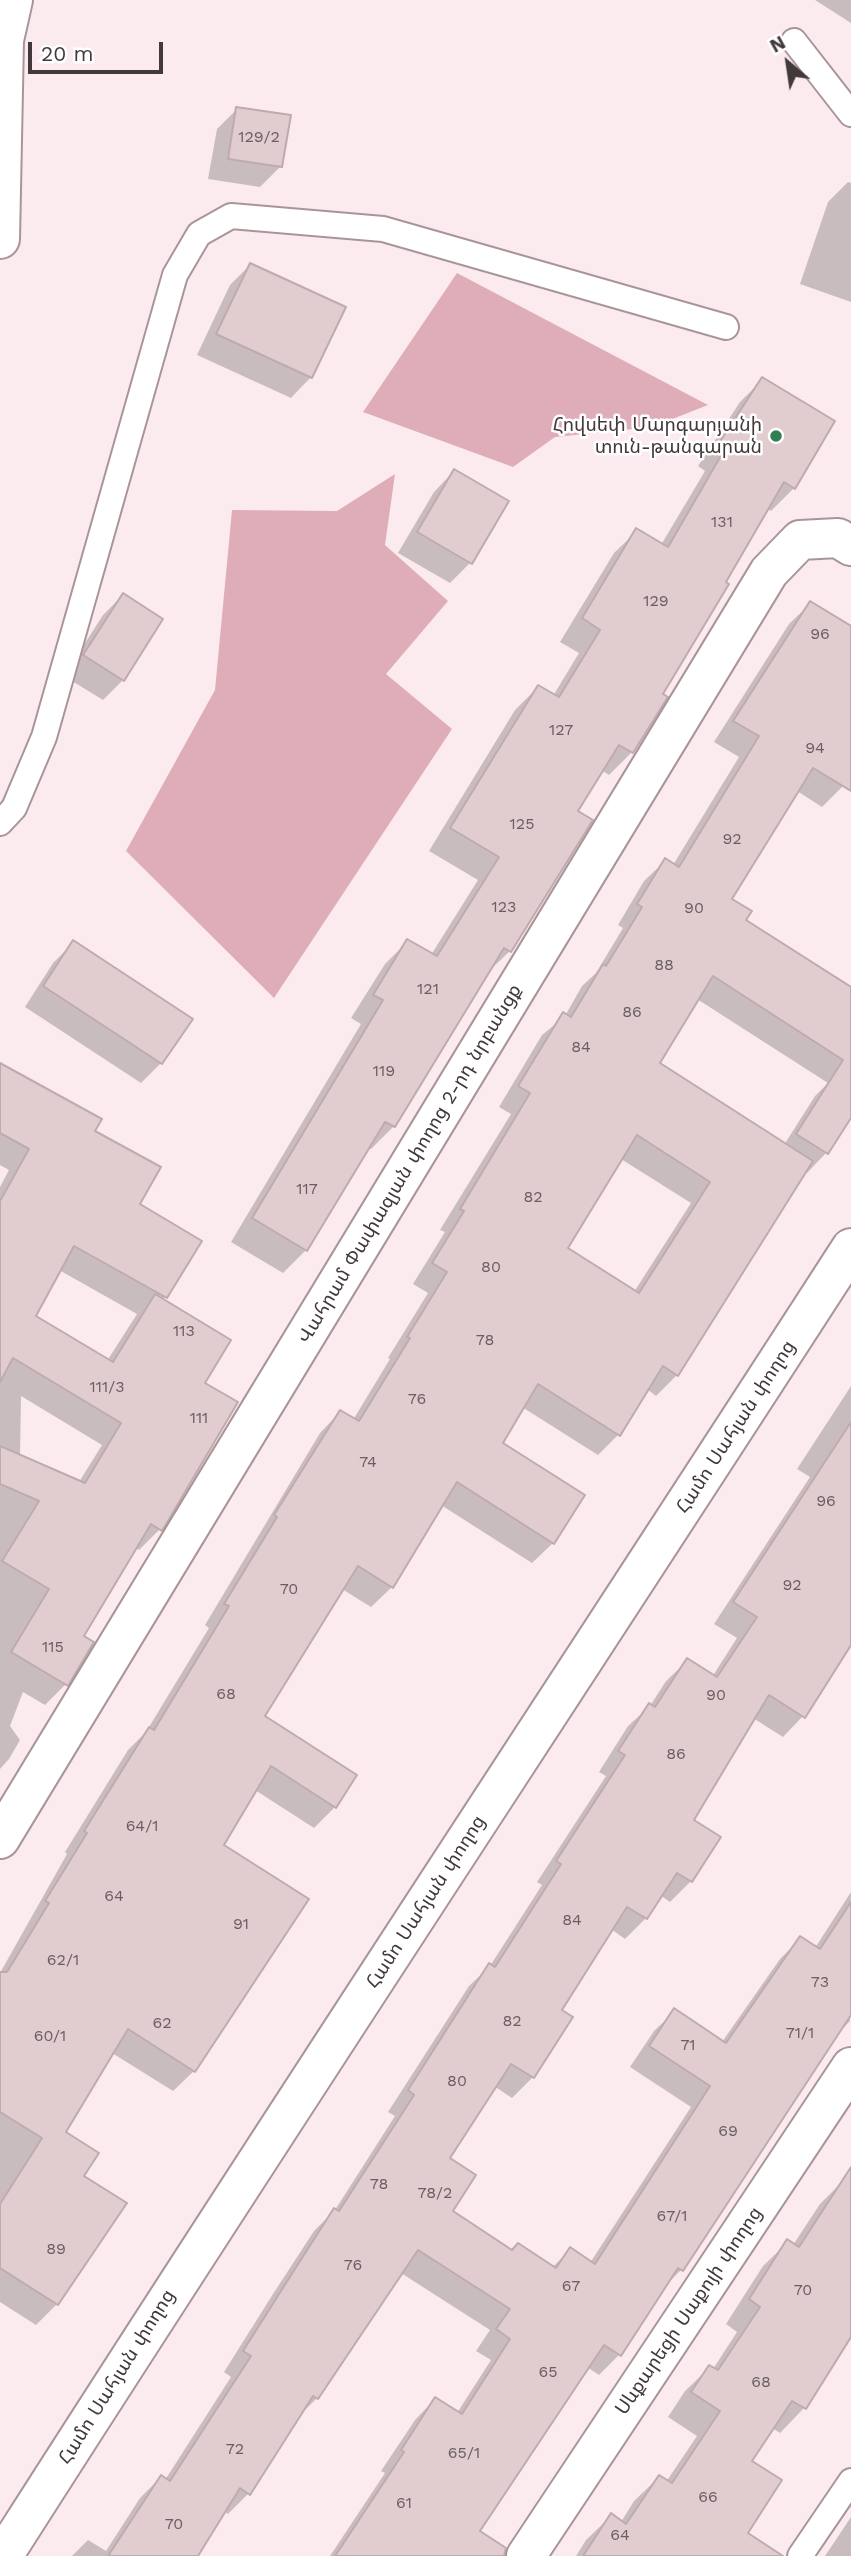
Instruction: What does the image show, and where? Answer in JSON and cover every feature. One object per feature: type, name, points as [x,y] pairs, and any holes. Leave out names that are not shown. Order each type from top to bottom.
[{"type":"street","points":[[0,239],[4,40],[13,0]]},
{"type":"street","name":"Վահրամ Փափազյան փողոց 2-րդ նրբանցք","points":[[0,1839],[769,572],[800,540],[838,538],[851,546]]},
{"type":"street","name":"Համո Սահյան փողոց","points":[[3,2556],[252,2166],[547,1719],[851,1248]]},
{"type":"street","name":"Սևքարեցի Սաքոյի փողոց","points":[[526,2556],[851,2067]]},
{"type":"lane","points":[[794,41],[851,114]]},
{"type":"lane","points":[[0,823],[14,808],[44,737],[175,275],[199,233],[231,216],[383,229],[726,327]]},
{"type":"lane","points":[[800,2556],[851,2481]]},
{"type":"shaded area","points":[[457,273],[708,405],[652,427],[555,437],[513,467],[363,412]]},
{"type":"shaded area","points":[[395,474],[385,545],[448,601],[386,674],[452,729],[274,998],[126,851],[215,690],[232,510],[337,511]]},
{"type":"building","points":[[236,107],[291,115],[282,167],[228,159]]},
{"type":"building","points":[[250,263],[346,307],[312,378],[216,334]]},
{"type":"building","points":[[762,377],[835,421],[795,489],[784,482],[726,582],[729,584],[663,694],[668,697],[633,753],[619,745],[578,811],[593,820],[511,952],[504,948],[395,1127],[385,1122],[307,1251],[252,1218],[383,1000],[373,995],[407,939],[437,956],[499,857],[450,828],[538,685],[559,697],[600,630],[582,618],[636,528],[668,547],[726,447],[719,443]]},
{"type":"building","points":[[454,469],[509,501],[472,564],[417,532]]},
{"type":"building","points":[[123,593],[163,619],[124,681],[83,655]]},
{"type":"building","points":[[810,601],[851,626],[851,791],[813,768],[732,899],[752,911],[746,920],[851,987],[851,1118],[828,1154],[796,1134],[843,1060],[713,976],[660,1063],[813,1161],[678,1376],[663,1366],[620,1436],[538,1384],[503,1443],[585,1495],[554,1544],[457,1482],[393,1588],[358,1566],[265,1716],[357,1775],[336,1808],[271,1766],[224,1845],[309,1899],[195,2072],[128,2029],[66,2132],[99,2153],[84,2176],[127,2203],[58,2305],[0,2268],[0,2204],[42,2138],[0,2112],[0,1972],[7,1972],[49,1903],[45,1901],[87,1833],[84,1831],[149,1727],[154,1730],[229,1606],[224,1604],[277,1517],[274,1515],[340,1410],[359,1421],[410,1338],[407,1337],[447,1272],[432,1263],[464,1211],[460,1209],[530,1093],[518,1086],[563,1012],[571,1017],[603,964],[606,966],[642,907],[637,904],[665,858],[679,867],[759,736],[733,721]],"holes":[[[637,1135],[710,1182],[639,1293],[568,1248]]]},
{"type":"building","points":[[73,940],[193,1019],[162,1064],[43,986]]},
{"type":"building","points":[[0,1063],[102,1119],[95,1131],[161,1167],[140,1204],[202,1241],[167,1298],[74,1246],[36,1316],[113,1362],[155,1294],[231,1340],[205,1383],[238,1402],[162,1531],[151,1524],[84,1636],[94,1642],[68,1686],[11,1652],[49,1589],[2,1561],[39,1501],[0,1484],[0,1446],[85,1483],[121,1423],[13,1358],[0,1382],[0,1201],[29,1149],[0,1133]]},
{"type":"building","points":[[851,1422],[851,1645],[805,1718],[769,1695],[694,1820],[721,1837],[692,1882],[677,1873],[647,1919],[627,1907],[562,2010],[573,2017],[534,2078],[511,2064],[450,2158],[476,2175],[453,2211],[512,2250],[518,2243],[556,2268],[570,2247],[595,2264],[710,2086],[649,2046],[674,2008],[726,2043],[800,1936],[820,1949],[851,1902],[851,2015],[683,2271],[678,2268],[621,2356],[604,2345],[480,2531],[506,2548],[504,2556],[335,2556],[404,2452],[401,2450],[435,2397],[462,2414],[510,2339],[496,2329],[510,2309],[418,2250],[318,2399],[313,2396],[250,2495],[240,2488],[198,2556],[108,2556],[161,2475],[170,2481],[251,2356],[243,2351],[334,2208],[339,2211],[414,2095],[408,2090],[489,1963],[495,1967],[561,1864],[556,1861],[625,1755],[618,1751],[649,1703],[655,1707],[687,1658],[717,1677],[757,1617],[733,1602]]},
{"type":"building","points":[[851,2167],[851,2337],[806,2409],[792,2401],[752,2461],[782,2480],[748,2533],[783,2556],[583,2556],[611,2513],[626,2524],[659,2475],[672,2483],[720,2411],[691,2392],[709,2365],[718,2370],[760,2307],[749,2299],[787,2239],[799,2247]]},
{"type":"place","name":"Հովսեփ Մարգարյանի տուն-թանգարան","points":[[776,436]]}]
